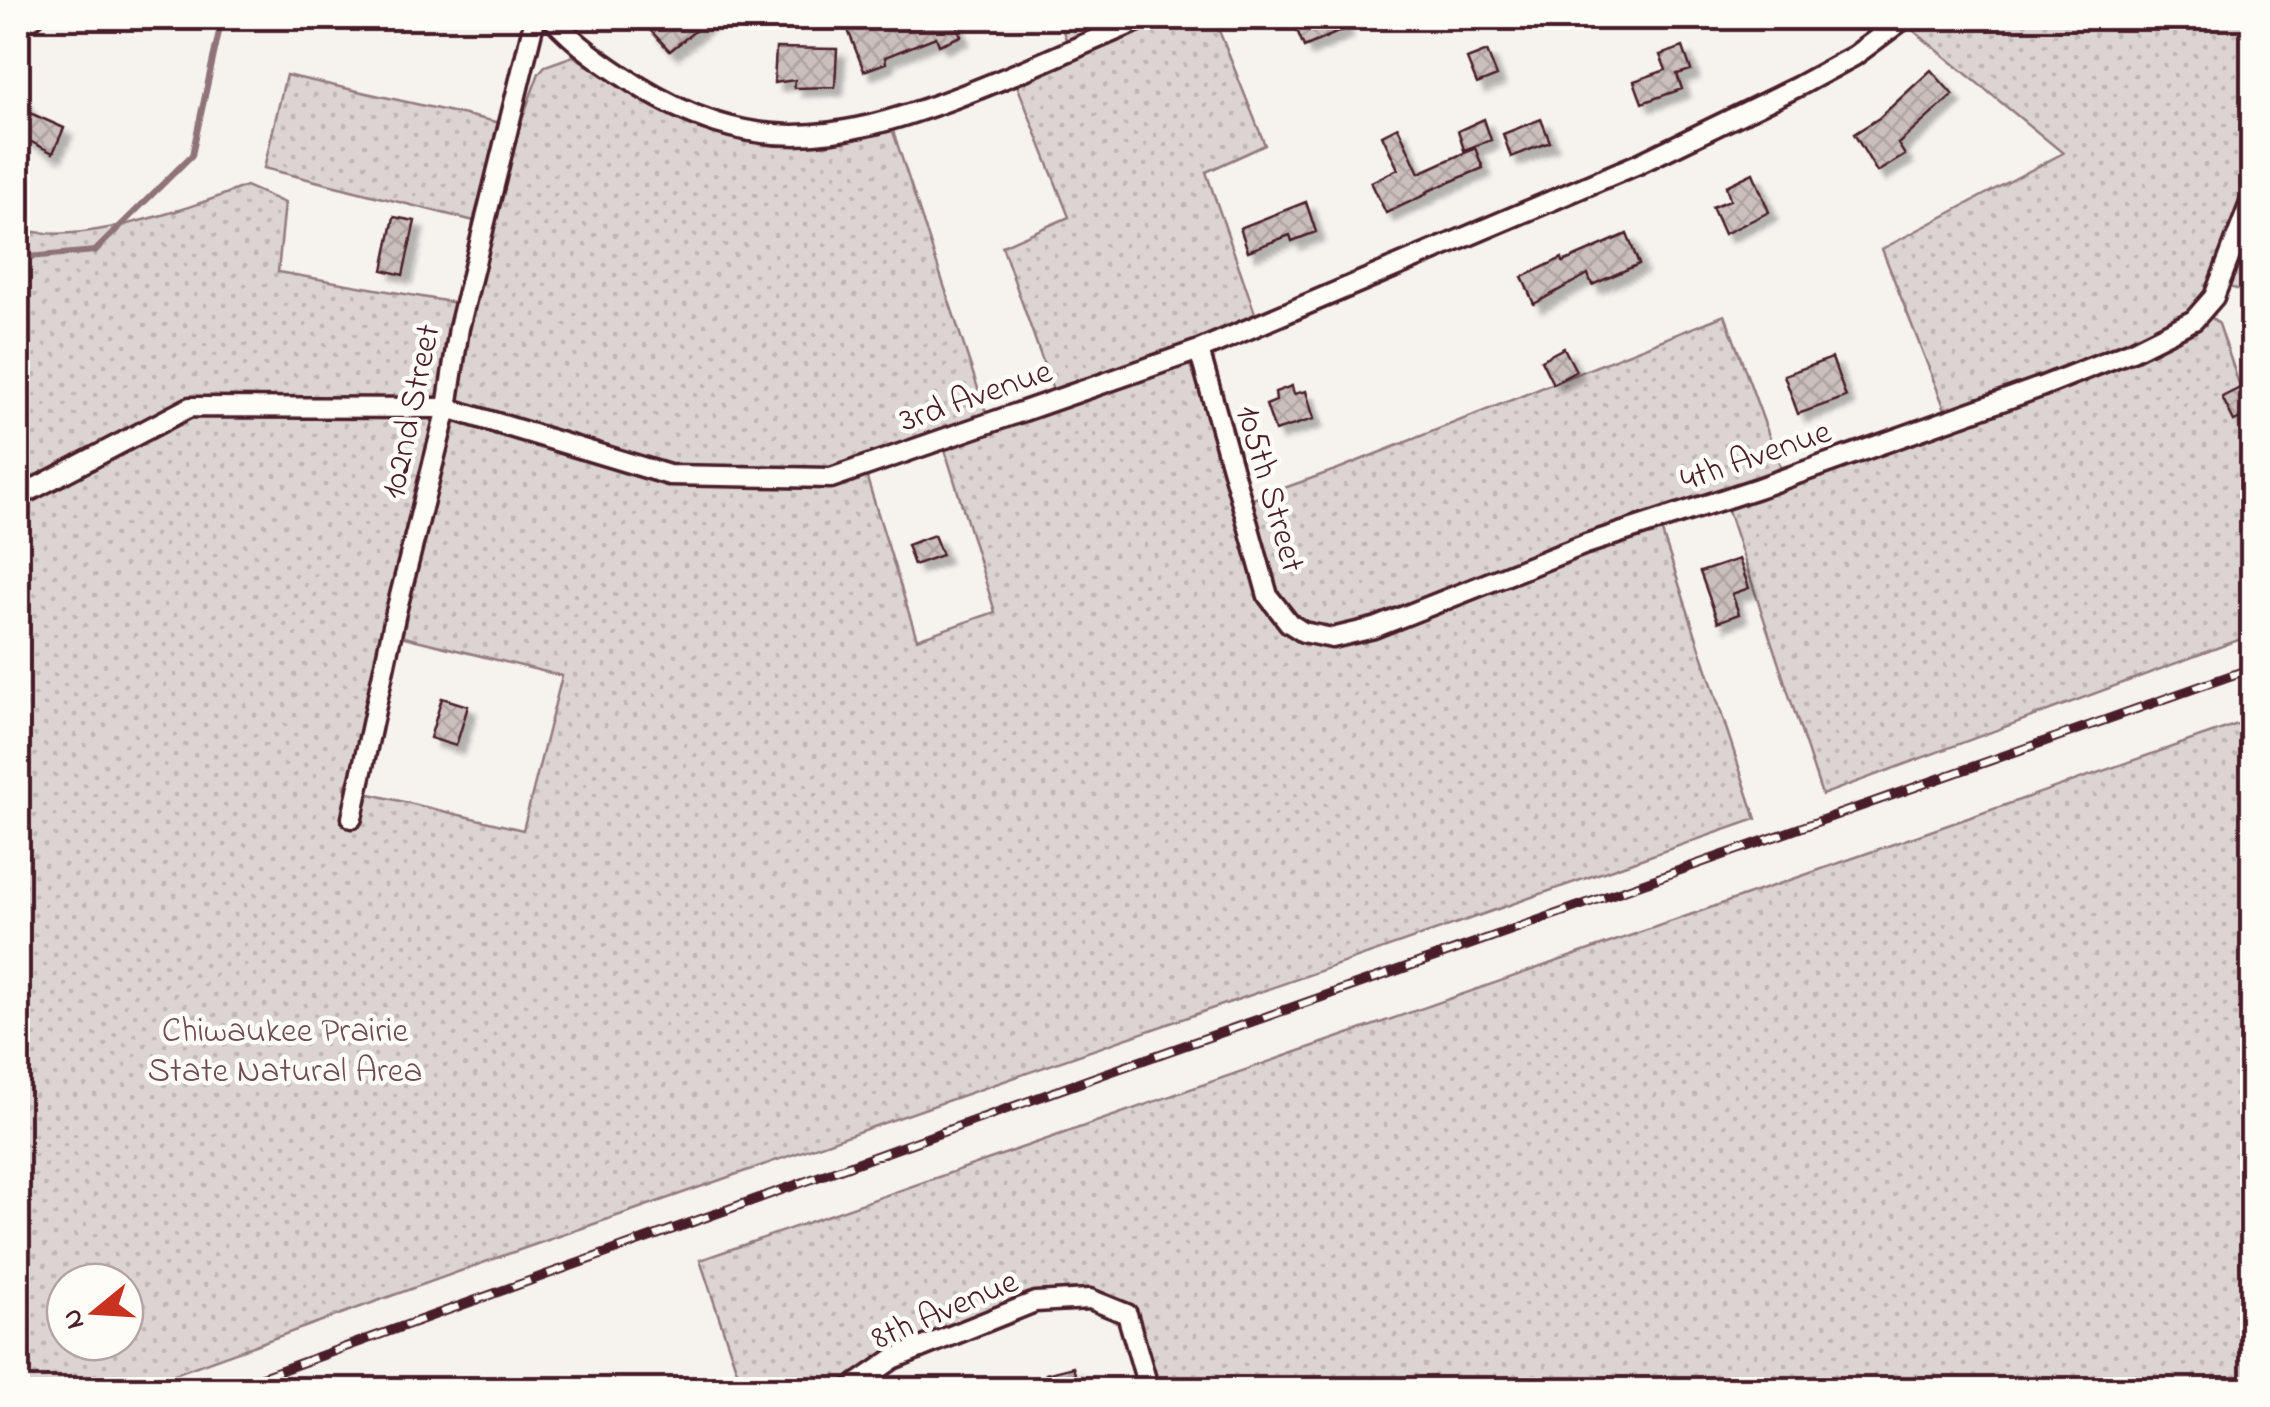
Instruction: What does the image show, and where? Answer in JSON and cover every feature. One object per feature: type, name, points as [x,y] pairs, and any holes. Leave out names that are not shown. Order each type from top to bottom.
[{"type":"street","points":[[18,22],[33,18]]},
{"type":"street","name":"102nd Street","points":[[352,818],[396,612],[447,408],[459,328],[534,18]]},
{"type":"street","points":[[552,18],[571,40],[656,97],[730,126],[795,136],[861,129],[903,117],[1146,18]]},
{"type":"street","name":"3rd Avenue","points":[[18,497],[190,408],[447,408],[669,475],[831,478],[1200,350],[1638,164],[1854,56],[1905,18]]},
{"type":"street","name":"4th Avenue","points":[[1303,632],[1332,638],[1374,628],[1586,544],[1758,488],[2038,388],[2170,334],[2194,320],[2214,297],[2252,198]]},
{"type":"street","name":"105th Street","points":[[1200,350],[1268,596],[1289,623],[1303,632]]},
{"type":"street","name":"8th Avenue","points":[[848,1390],[893,1359],[1034,1302],[1090,1300],[1127,1314],[1149,1390]]},
{"type":"green space","name":"Chiwaukee Prairie State Natural Area","points":[[1058,18],[1214,18],[1265,145],[1206,172],[1256,316],[1181,347],[1198,383],[1236,505],[1338,469],[1725,315],[1787,485],[1952,427],[1882,249],[2063,153],[1898,18],[2252,18],[2252,293],[2213,283],[2197,304],[2219,324],[2252,423],[2252,635],[1822,795],[1722,492],[1656,514],[1756,819],[505,1255],[133,1389],[18,1389],[18,227],[40,233],[99,230],[165,214],[246,186],[285,203],[278,272],[474,306],[494,226],[264,168],[286,75],[519,127],[539,73],[545,66],[573,56],[632,91],[808,143],[861,137],[892,128],[992,431],[1059,407],[1002,246],[1069,217],[1017,85],[1074,60]],"holes":[[[940,434],[995,612],[917,639],[862,462]],[[384,632],[562,676],[523,830],[345,788],[359,753]]]},
{"type":"green space","points":[[2252,719],[2252,1389],[1156,1389],[1131,1323],[1121,1308],[1091,1290],[1068,1289],[1038,1293],[881,1359],[834,1389],[743,1389],[700,1260]]},
{"type":"building","points":[[665,18],[711,18],[670,51],[651,31]]},
{"type":"building","points":[[881,18],[954,18],[961,36],[939,45],[936,37],[885,57],[886,63],[864,71],[848,30]]},
{"type":"building","points":[[1292,18],[1340,18],[1345,29],[1304,47]]},
{"type":"building","points":[[1683,47],[1691,70],[1677,74],[1682,89],[1642,103],[1634,81],[1666,70],[1660,55]]},
{"type":"building","points":[[776,48],[837,49],[835,87],[794,88],[795,80],[774,83]]},
{"type":"building","points":[[1487,51],[1497,76],[1477,84],[1467,59]]},
{"type":"building","points":[[1931,70],[1953,95],[1898,144],[1905,155],[1877,172],[1854,134],[1879,118]]},
{"type":"building","points":[[18,92],[30,113],[64,128],[53,153],[18,135]]},
{"type":"building","points":[[1484,119],[1491,140],[1464,150],[1458,131]]},
{"type":"building","points":[[1541,119],[1550,142],[1511,157],[1503,134]]},
{"type":"building","points":[[1398,127],[1419,173],[1475,148],[1483,168],[1386,213],[1371,182],[1398,169],[1382,135]]},
{"type":"building","points":[[1753,173],[1769,212],[1724,234],[1712,207],[1730,200],[1726,186]]},
{"type":"building","points":[[1306,202],[1316,232],[1292,241],[1290,235],[1248,251],[1240,228]]},
{"type":"building","points":[[394,217],[415,221],[403,275],[383,270]]},
{"type":"building","points":[[1627,234],[1639,264],[1592,285],[1588,274],[1534,304],[1522,277]]},
{"type":"building","points":[[1564,348],[1576,371],[1553,384],[1541,360]]},
{"type":"building","points":[[1832,358],[1846,397],[1798,414],[1784,375]]},
{"type":"building","points":[[2252,382],[2252,412],[2234,421],[2222,397]]},
{"type":"building","points":[[1292,386],[1294,394],[1306,391],[1314,419],[1275,431],[1266,405],[1276,401],[1275,392]]},
{"type":"building","points":[[934,535],[942,555],[914,565],[907,545]]},
{"type":"building","points":[[1739,559],[1749,588],[1732,594],[1739,614],[1718,622],[1700,572]]},
{"type":"building","points":[[442,698],[468,706],[456,746],[430,738]]},
{"type":"building","points":[[1073,1367],[1080,1390],[1051,1390],[1046,1374]]},
{"type":"waterway","points":[[18,258],[95,251],[192,155],[222,18]]},
{"type":"railway","points":[[226,1390],[2252,668]]}]
